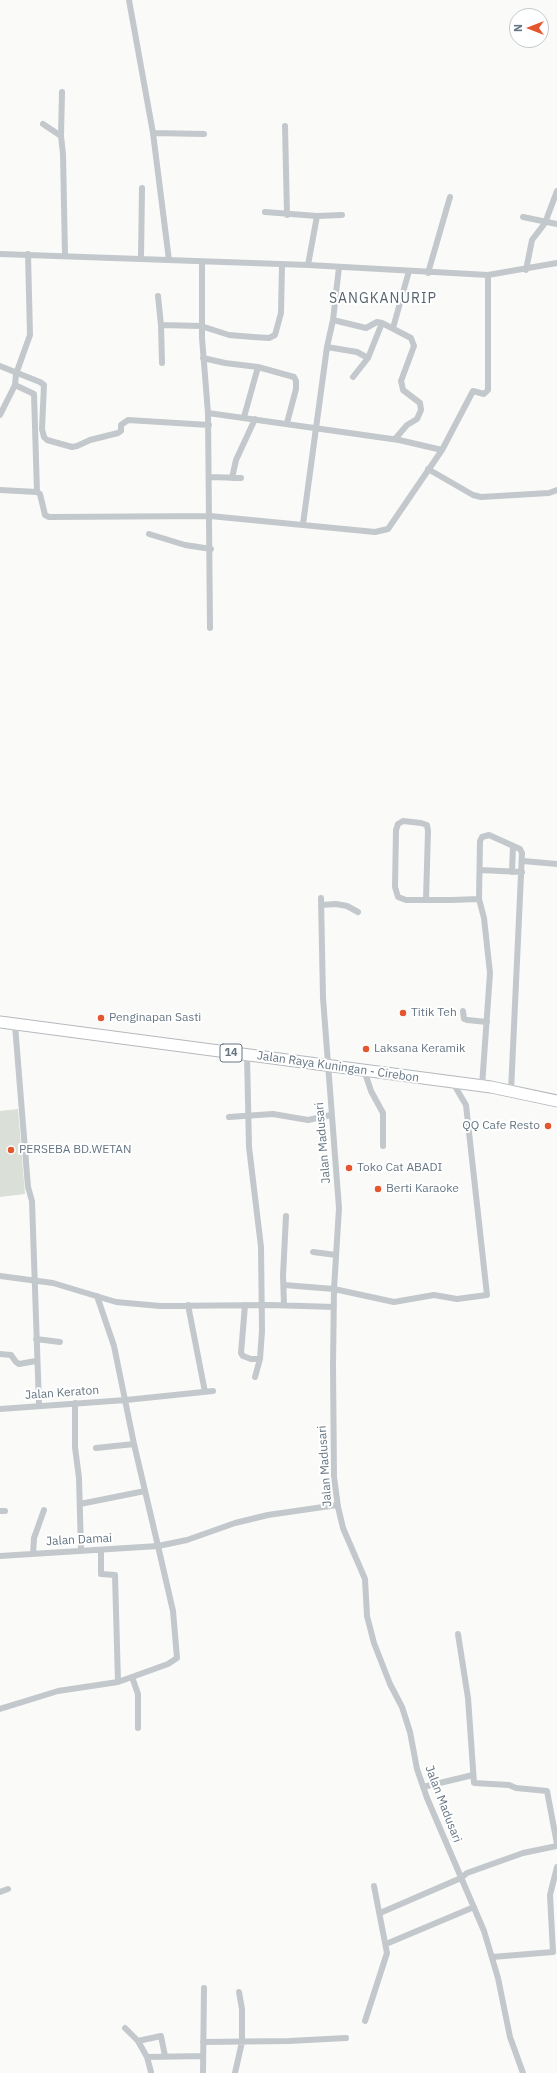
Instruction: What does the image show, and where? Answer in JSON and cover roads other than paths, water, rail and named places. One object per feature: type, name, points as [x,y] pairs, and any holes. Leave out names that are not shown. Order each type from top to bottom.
[{"type":"highway","name":"Jalan Raya Kuningan - Cirebon","points":[[0,1022],[247,1055],[327,1064],[511,1091],[557,1101]]},
{"type":"street","points":[[129,0],[153,133],[169,260]]},
{"type":"street","points":[[62,92],[61,136],[64,154],[65,255]]},
{"type":"street","points":[[43,124],[61,136]]},
{"type":"street","points":[[285,126],[287,214]]},
{"type":"street","points":[[153,133],[204,134]]},
{"type":"street","points":[[141,258],[142,188]]},
{"type":"street","points":[[526,270],[532,240],[545,223],[557,191]]},
{"type":"street","points":[[428,273],[450,197]]},
{"type":"street","points":[[265,212],[317,216],[342,215]]},
{"type":"street","points":[[308,265],[317,216]]},
{"type":"street","points":[[523,216],[545,223],[557,224]]},
{"type":"street","points":[[0,254],[65,255],[202,262],[308,265],[488,276],[557,265]]},
{"type":"street","points":[[0,414],[15,386],[16,374],[30,335],[28,254]]},
{"type":"street","points":[[202,262],[201,326],[209,425],[210,628]]},
{"type":"street","points":[[160,325],[201,326],[229,335],[269,338],[275,335],[281,313],[282,265]]},
{"type":"street","points":[[303,524],[327,347],[333,320],[339,267]]},
{"type":"street","points":[[393,328],[409,271]]},
{"type":"street","points":[[15,386],[34,394],[37,492],[40,494],[45,515],[49,517],[210,516],[375,532],[388,529],[442,450],[473,391],[484,394],[488,390],[488,276]]},
{"type":"street","points":[[158,296],[162,363]]},
{"type":"street","points":[[333,320],[366,328],[377,322],[382,323],[411,338],[414,346],[402,381],[402,386],[403,390],[420,403],[421,406],[417,419],[407,425],[395,439]]},
{"type":"street","points":[[353,377],[368,358],[382,323]]},
{"type":"street","points":[[327,347],[357,352],[368,358]]},
{"type":"street","points":[[203,358],[225,363],[258,367],[294,377],[296,381],[287,423]]},
{"type":"street","points":[[0,366],[16,374],[40,382],[44,386],[42,429],[44,437],[47,440],[60,444],[77,446],[90,440],[111,436],[121,431],[121,424],[128,420],[209,425]]},
{"type":"street","points":[[244,417],[258,367]]},
{"type":"street","points":[[208,413],[395,439],[442,450]]},
{"type":"street","points":[[232,478],[236,460],[255,419]]},
{"type":"street","points":[[428,469],[474,495],[481,497],[549,493],[557,490]]},
{"type":"street","points":[[210,477],[241,478]]},
{"type":"street","points":[[0,490],[37,492]]},
{"type":"street","points":[[149,534],[185,545],[210,549]]},
{"type":"street","points":[[426,900],[427,825],[403,821],[398,824],[396,830],[395,887],[401,899],[426,900],[479,899]]},
{"type":"street","points":[[478,1086],[487,1022],[490,973],[484,918],[479,899],[480,841],[482,837],[489,835],[520,849],[523,861],[511,1091]]},
{"type":"street","points":[[512,872],[513,846]]},
{"type":"street","points":[[523,861],[557,864]]},
{"type":"street","points":[[480,870],[522,872]]},
{"type":"street","name":"Jalan Madusari","points":[[321,898],[323,998],[339,1208],[334,1289],[333,1411],[334,1477],[337,1505],[343,1528],[365,1579],[368,1616],[374,1643],[390,1684],[402,1707],[410,1732],[417,1769],[423,1787],[484,1931],[492,1957],[510,2037],[523,2073]]},
{"type":"street","points":[[321,905],[336,904],[347,906],[358,912]]},
{"type":"street","points":[[464,1010],[464,1019],[487,1022]]},
{"type":"street","points":[[15,1024],[28,1187],[32,1201],[36,1361],[39,1405]]},
{"type":"street","points":[[247,1055],[249,1146],[262,1247],[260,1359],[255,1377]]},
{"type":"street","points":[[364,1070],[371,1091],[383,1113],[383,1146]]},
{"type":"street","points":[[284,1285],[334,1289],[394,1302],[434,1295],[457,1299],[487,1295],[466,1105],[458,1083]]},
{"type":"street","points":[[229,1118],[273,1114],[308,1120],[331,1115]]},
{"type":"street","points":[[284,1305],[286,1216]]},
{"type":"street","points":[[313,1252],[336,1255]]},
{"type":"street","points":[[0,1276],[53,1283],[116,1302],[153,1306],[284,1305],[334,1307]]},
{"type":"street","points":[[0,1709],[58,1691],[118,1682],[168,1664],[176,1658],[172,1612],[158,1546],[134,1444],[114,1346],[97,1296]]},
{"type":"street","points":[[188,1305],[205,1392]]},
{"type":"street","points":[[245,1305],[241,1353],[243,1356],[251,1359],[260,1359]]},
{"type":"street","points":[[36,1339],[60,1342]]},
{"type":"street","points":[[0,1354],[11,1355],[16,1362],[20,1364],[36,1361]]},
{"type":"street","name":"Jalan Keraton","points":[[0,1409],[39,1405],[126,1400],[213,1391]]},
{"type":"street","points":[[75,1403],[75,1447],[79,1472],[81,1550]]},
{"type":"street","points":[[96,1448],[134,1444]]},
{"type":"street","points":[[80,1504],[145,1491]]},
{"type":"street","name":"Jalan Damai","points":[[0,1556],[158,1546],[187,1540],[234,1523],[268,1515],[337,1505]]},
{"type":"street","points":[[33,1554],[34,1538],[44,1510]]},
{"type":"street","points":[[101,1550],[101,1574],[115,1575],[118,1682]]},
{"type":"street","points":[[380,1913],[461,1878],[467,1873],[518,1854],[557,1845],[547,1790],[516,1788],[509,1785],[475,1784],[469,1705],[458,1634]]},
{"type":"street","points":[[132,1677],[138,1694],[138,1728]]},
{"type":"street","points":[[423,1787],[474,1776]]},
{"type":"street","points":[[492,1957],[555,1952],[550,1895],[557,1867]]},
{"type":"street","points":[[365,2021],[386,1958],[386,1944],[374,1886]]},
{"type":"street","points":[[0,1892],[8,1889]]},
{"type":"street","points":[[386,1944],[474,1907]]},
{"type":"street","points":[[203,2073],[204,1988]]},
{"type":"street","points":[[235,2073],[242,2042],[242,2015],[239,1992]]},
{"type":"street","points":[[125,2028],[138,2041],[147,2057],[151,2072]]},
{"type":"street","points":[[138,2041],[161,2036],[165,2056]]},
{"type":"street","points":[[204,2042],[346,2038]]},
{"type":"street","points":[[147,2057],[203,2056]]},
{"type":"place","name":"Titik Teh","points":[[403,1013]]},
{"type":"place","name":"Penginapan Sasti","points":[[101,1018]]},
{"type":"place","name":"Laksana Keramik","points":[[366,1049]]},
{"type":"place","name":"QQ Cafe Resto","points":[[548,1126]]},
{"type":"place","name":"PERSEBA BD.WETAN","points":[[11,1150]]},
{"type":"place","name":"Toko Cat ABADI","points":[[349,1168]]},
{"type":"place","name":"Berti Karaoke","points":[[378,1189]]},
{"type":"district","name":"SANGKANURIP","points":[[383,299]]}]
